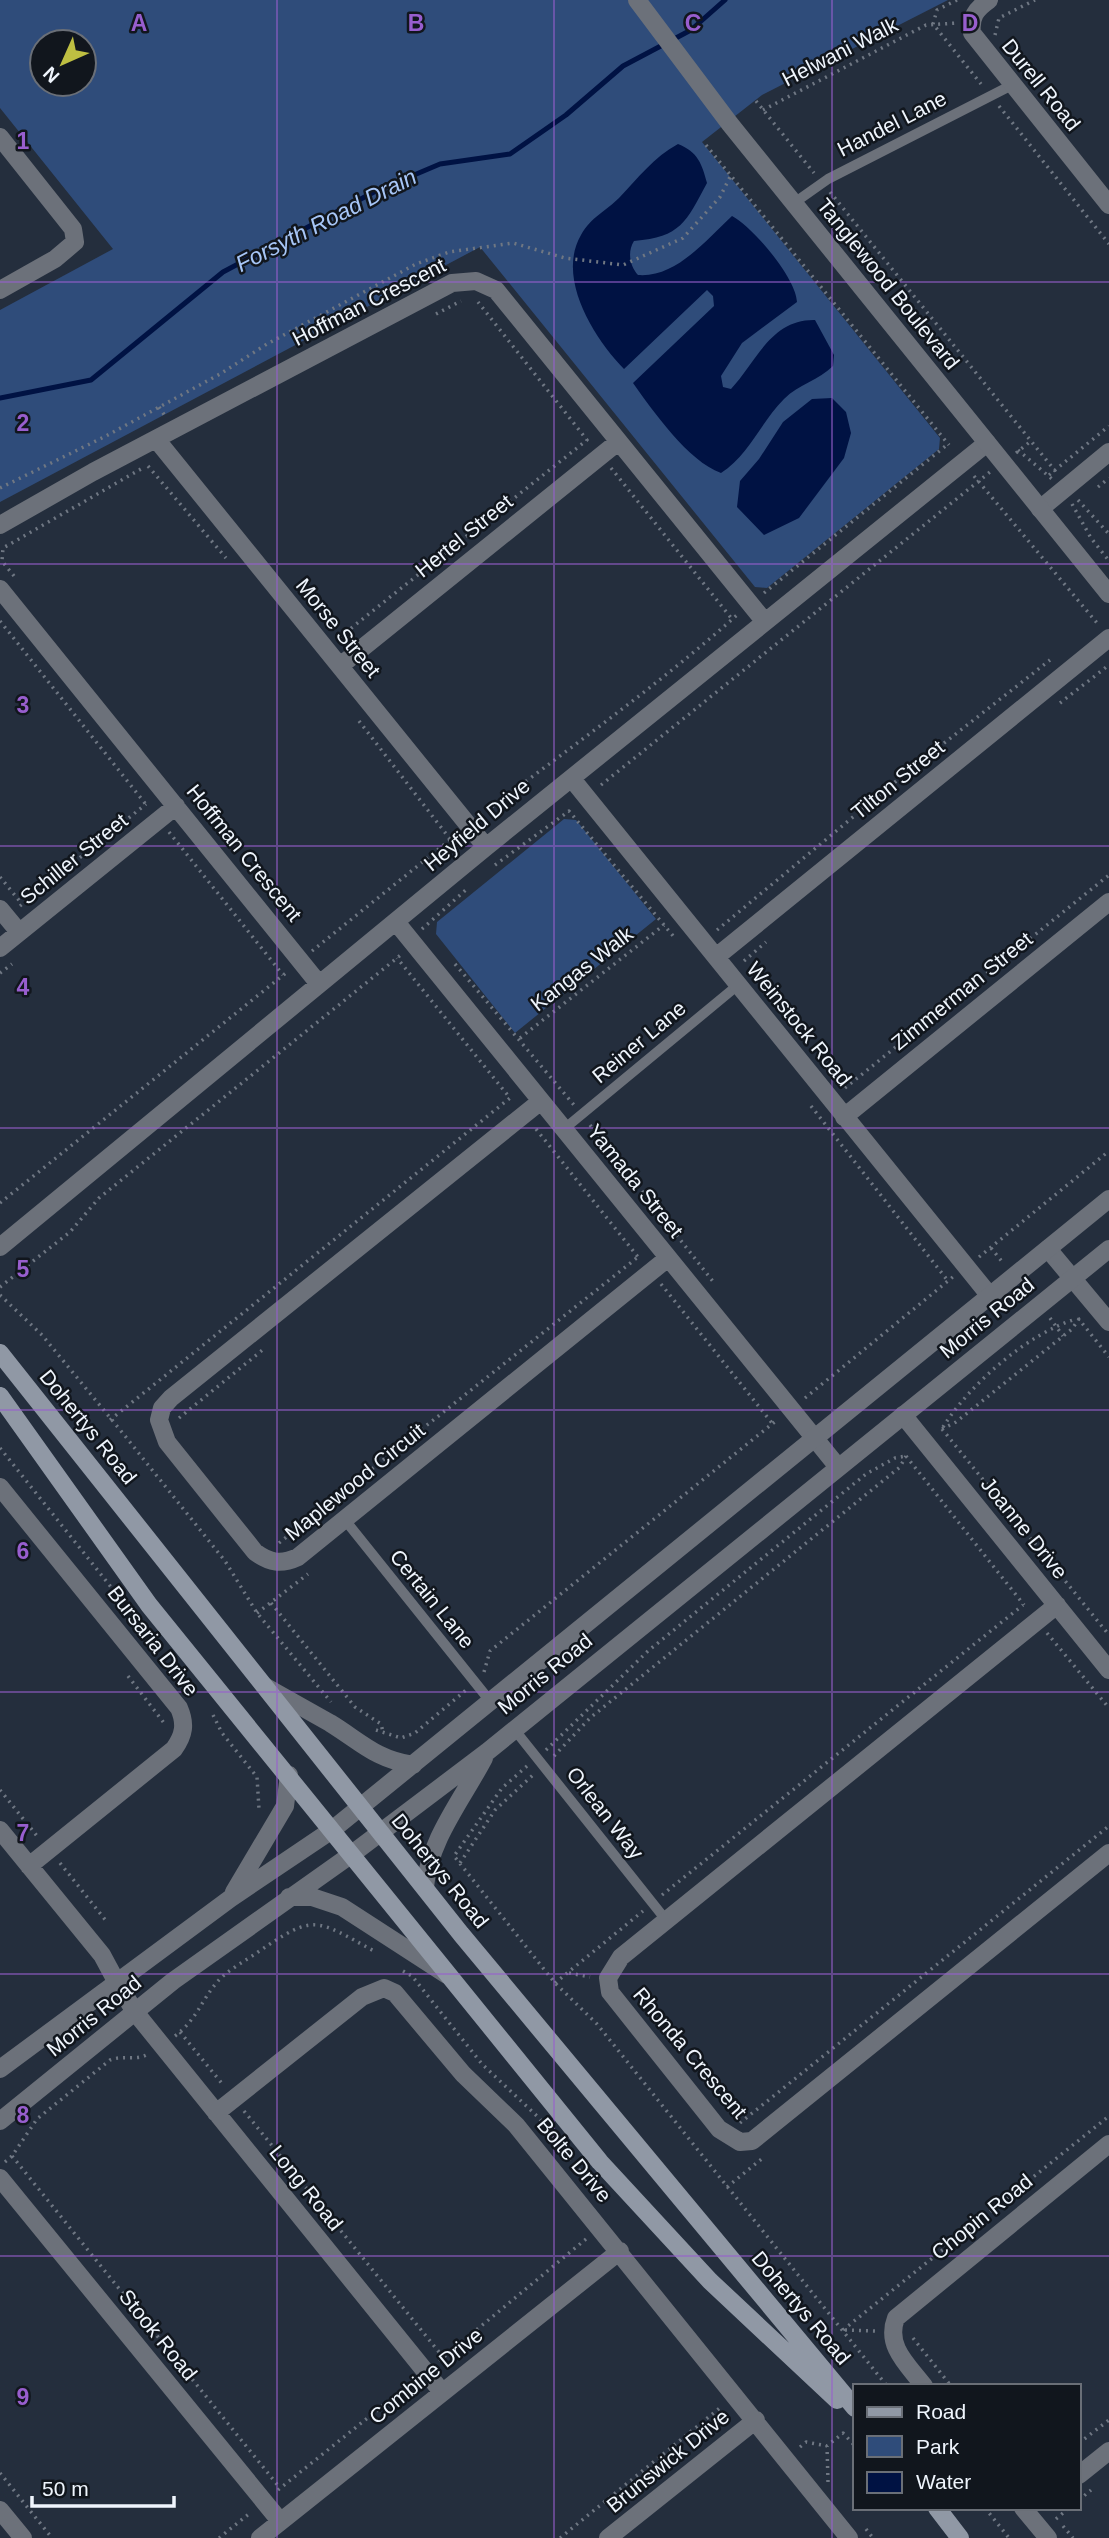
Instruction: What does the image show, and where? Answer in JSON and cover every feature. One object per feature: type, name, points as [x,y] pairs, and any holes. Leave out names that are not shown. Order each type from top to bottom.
[{"type":"main road","name":"Dohertys Road","points":[[0,1353],[379,1833],[853,2406]]},
{"type":"main road","name":"Dohertys Road","points":[[0,1396],[149,1605],[600,2162],[710,2281],[853,2415]]},
{"type":"main road","points":[[937,2510],[957,2537]]},
{"type":"street","name":"Tanglewood Boulevard","points":[[637,0],[730,124],[1109,594]]},
{"type":"street","name":"Durell Road","points":[[989,0],[976,10],[971,23],[980,46],[1109,205]]},
{"type":"street","points":[[0,137],[68,222],[75,242],[55,260],[0,290]]},
{"type":"street","name":"Hoffman Crescent","points":[[0,526],[156,439],[452,283],[465,280],[487,284],[496,290],[765,622]]},
{"type":"street","name":"Morse Street","points":[[156,439],[485,847]]},
{"type":"street","name":"Hertel Street","points":[[340,666],[618,442]]},
{"type":"street","name":"Heyfield Drive","points":[[0,1247],[485,847],[987,443]]},
{"type":"street","points":[[1040,509],[1109,452]]},
{"type":"street","name":"Hoffman Crescent","points":[[0,589],[319,984]]},
{"type":"street","name":"Tilton Street","points":[[716,957],[1109,638]]},
{"type":"street","name":"Weinstock Road","points":[[572,779],[990,1296]]},
{"type":"street","name":"Schiller Street","points":[[0,948],[176,806]]},
{"type":"street","name":"Zimmerman Street","points":[[844,1116],[1109,902]]},
{"type":"street","points":[[3,913],[19,932]]},
{"type":"street","name":"Yamada Street","points":[[396,922],[838,1467]]},
{"type":"street","name":"Maplewood Circuit","points":[[541,1101],[162,1408],[159,1420],[167,1442],[255,1552],[266,1560],[288,1562],[298,1557],[668,1258]]},
{"type":"street","name":"Morris Road","points":[[0,2069],[231,1898],[332,1830],[1109,1199]]},
{"type":"street","points":[[1048,1249],[1109,1322]]},
{"type":"street","name":"Morris Road","points":[[0,2121],[135,2012],[487,1752],[1109,1249]]},
{"type":"street","name":"Joanne Drive","points":[[903,1415],[1109,1670]]},
{"type":"street","name":"Bursaria Drive","points":[[0,1487],[170,1697],[184,1718],[184,1729],[174,1749],[29,1866]]},
{"type":"street","name":"Rhonda Crescent","points":[[1057,1605],[666,1920],[612,1967],[608,1978],[610,1992],[719,2129],[740,2142],[752,2141],[1109,1853]]},
{"type":"street","points":[[266,1688],[333,1725],[371,1753],[394,1762],[413,1765]]},
{"type":"street","points":[[425,1887],[427,1863],[434,1844],[487,1752]]},
{"type":"street","points":[[231,1898],[285,1806],[289,1775]]},
{"type":"street","name":"Long Road","points":[[0,1830],[102,1955],[135,2012],[442,2392]]},
{"type":"street","points":[[289,1897],[312,1897],[342,1907],[450,1976]]},
{"type":"street","name":"Bolte Drive","points":[[216,2113],[362,1997],[384,1989],[395,1993],[463,2074],[516,2125],[849,2538]]},
{"type":"street","name":"Chopin Road","points":[[900,2332],[904,2309],[1109,2144]]},
{"type":"street","name":"Stook Road","points":[[0,2178],[280,2521]]},
{"type":"street","name":"Combine Drive","points":[[260,2538],[620,2251]]},
{"type":"street","points":[[900,2332],[900,2355],[922,2384]]},
{"type":"street","name":"Brunswick Drive","points":[[608,2538],[756,2420]]},
{"type":"street","points":[[1081,2473],[1109,2451]]},
{"type":"street","points":[[0,2510],[23,2538]]},
{"type":"street","points":[[1031,2511],[1048,2538]]},
{"type":"lane","name":"Handel Lane","points":[[794,204],[822,183],[1012,85]]},
{"type":"lane","name":"Reiner Lane","points":[[564,1129],[738,985]]},
{"type":"lane","name":"Certain Lane","points":[[345,1520],[490,1700]]},
{"type":"lane","name":"Orlean Way","points":[[514,1729],[666,1920]]},
{"type":"path","name":"Helwani Walk","points":[[763,110],[933,24],[937,10],[957,0]]},
{"type":"path","points":[[994,38],[999,18],[1035,0]]},
{"type":"path","points":[[933,24],[1109,244]]},
{"type":"path","points":[[756,101],[1055,470],[1091,538],[1109,561]]},
{"type":"path","points":[[706,145],[977,481],[1097,623],[1086,632]]},
{"type":"path","points":[[427,319],[463,300],[478,302],[732,619]]},
{"type":"path","points":[[1049,475],[1109,426]]},
{"type":"path","points":[[340,637],[587,440]]},
{"type":"path","points":[[1010,440],[1109,534]]},
{"type":"path","points":[[569,811],[977,481],[1031,441]]},
{"type":"path","points":[[19,583],[2,561],[1,546],[149,465],[228,560]]},
{"type":"path","points":[[0,621],[283,975]]},
{"type":"path","points":[[717,930],[906,773],[1055,657]]},
{"type":"path","points":[[358,720],[468,862]]},
{"type":"path","points":[[3,913],[22,904],[146,804]]},
{"type":"path","points":[[845,1088],[1109,875]]},
{"type":"path","points":[[0,877],[22,904]]},
{"type":"path","name":"Kangas Walk","points":[[520,1038],[664,925]]},
{"type":"path","points":[[424,927],[433,937]]},
{"type":"path","points":[[306,938],[352,994]]},
{"type":"path","points":[[110,1420],[510,1098],[397,958]]},
{"type":"path","points":[[450,958],[520,1038],[722,1293]]},
{"type":"path","points":[[367,1727],[401,1738],[415,1733],[483,1674],[490,1651],[1109,1151]]},
{"type":"path","points":[[274,1546],[638,1256]]},
{"type":"path","points":[[0,1295],[42,1335],[225,1561],[257,1613],[335,1706]]},
{"type":"path","points":[[1078,1318],[1109,1357]]},
{"type":"path","points":[[942,1429],[955,1408],[982,1380],[1056,1325],[1078,1318]]},
{"type":"path","points":[[942,1429],[956,1422],[1072,1329],[1078,1318]]},
{"type":"path","points":[[797,1387],[806,1398]]},
{"type":"path","points":[[942,1429],[1109,1635]]},
{"type":"path","points":[[0,1448],[128,1609]]},
{"type":"path","points":[[906,1456],[1023,1605],[1109,1707]]},
{"type":"path","points":[[460,1864],[495,1810],[566,1733],[648,1651],[866,1474],[895,1458],[906,1456]]},
{"type":"path","points":[[885,2384],[597,2024],[555,1983],[454,1856],[502,1788],[540,1762],[590,1718],[900,1467],[906,1456]]},
{"type":"path","points":[[271,1603],[355,1707],[381,1724],[383,1732]]},
{"type":"path","points":[[555,1983],[1023,1605]]},
{"type":"path","points":[[212,1713],[222,1733],[257,1777],[259,1810]]},
{"type":"path","points":[[738,2125],[1109,1826]]},
{"type":"path","points":[[191,2025],[219,1979],[292,1928],[307,1923],[324,1925]]},
{"type":"path","points":[[180,2032],[443,2357]]},
{"type":"path","points":[[142,2058],[122,2056],[110,2060],[37,2119],[12,2156],[280,2488]]},
{"type":"path","points":[[842,2330],[1109,2116]]},
{"type":"path","points":[[219,2538],[586,2239]]},
{"type":"path","points":[[900,2332],[949,2384]]},
{"type":"path","points":[[560,2538],[721,2407]]},
{"type":"path","points":[[1081,2442],[1109,2420]]},
{"type":"path","points":[[834,2489],[826,2479],[827,2446],[843,2433],[853,2444]]},
{"type":"path","points":[[786,2458],[806,2442],[827,2446]]},
{"type":"path","points":[[0,2473],[52,2538]]},
{"type":"path","points":[[987,2510],[1009,2538]]},
{"type":"path","points":[[866,2528],[873,2538]]},
{"type":"green space","points":[[0,0],[948,0],[762,95],[702,142],[940,438],[939,449],[767,588],[755,587],[480,247],[0,502],[0,310],[113,249],[0,108]]},
{"type":"green space","points":[[564,819],[576,820],[656,919],[515,1033],[436,934],[437,922]]},
{"type":"water","points":[[678,144],[698,159],[707,183],[680,225],[662,236],[634,241],[630,254],[635,271],[638,275],[652,274],[678,264],[732,216],[762,242],[782,267],[795,292],[797,302],[742,343],[721,376],[723,387],[731,389],[776,334],[800,322],[815,320],[834,355],[833,366],[784,399],[747,448],[721,473],[696,458],[684,447],[633,383],[714,306],[713,296],[707,290],[624,369],[591,324],[576,288],[573,270],[574,252],[589,223],[619,198],[654,162]]},
{"type":"water","points":[[832,398],[846,412],[851,433],[844,458],[799,518],[764,535],[737,507],[740,481],[759,459],[783,422],[812,399]]},
{"type":"waterway","name":"Forsyth Road Drain","points":[[0,398],[91,380],[223,272],[374,192],[440,164],[510,154],[566,115],[623,66],[691,30],[725,0]]}]
